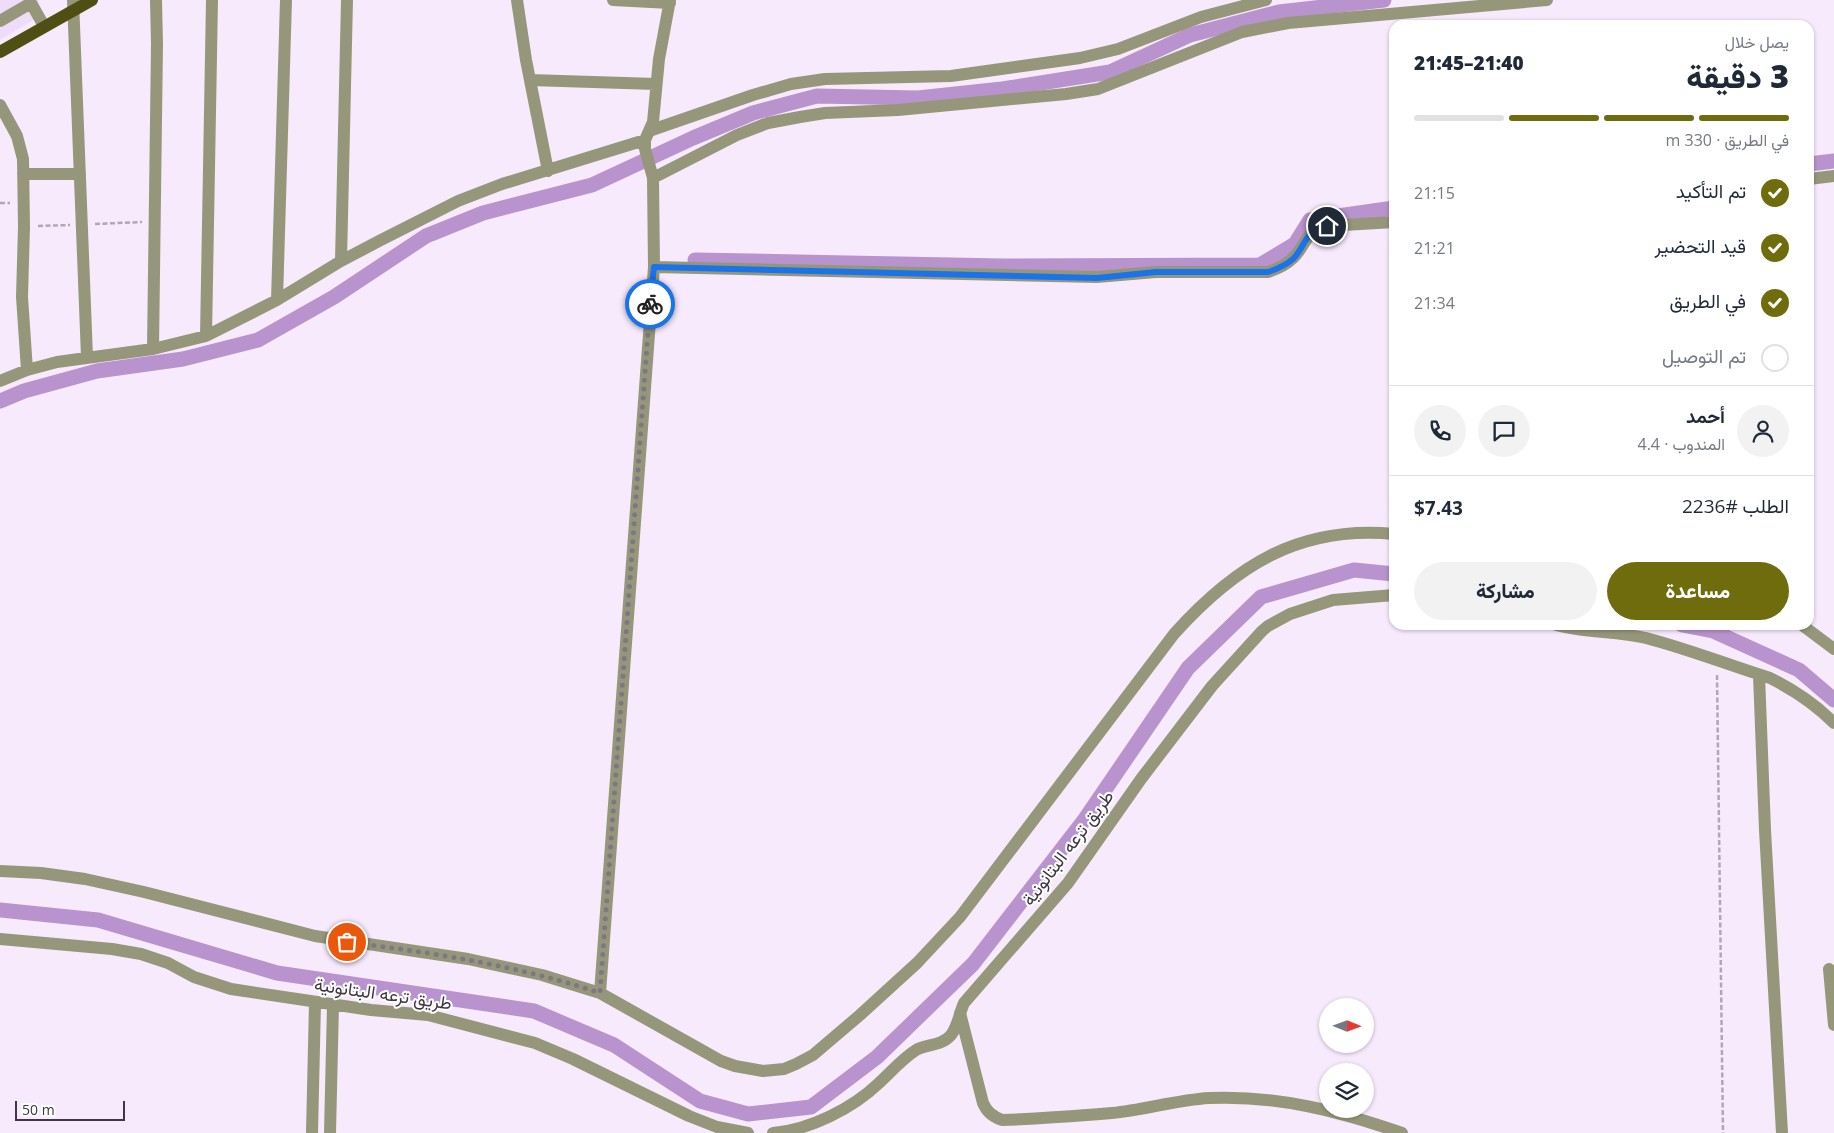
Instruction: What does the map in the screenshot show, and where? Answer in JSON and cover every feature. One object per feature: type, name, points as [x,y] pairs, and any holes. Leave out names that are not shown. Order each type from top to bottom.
[{"type":"main road","points":[[0,52],[44,26],[73,5],[92,0]]},
{"type":"street","points":[[153,349],[156,0]]},
{"type":"street","points":[[206,336],[212,0]]},
{"type":"street","points":[[277,300],[286,0]]},
{"type":"street","points":[[341,261],[347,0]]},
{"type":"street","points":[[518,0],[530,80],[548,171]]},
{"type":"street","points":[[600,993],[654,267],[652,173],[646,140],[654,114],[662,40],[670,1],[613,0]]},
{"type":"street","points":[[0,381],[27,370],[57,362],[153,349],[206,336],[277,300],[341,261],[458,201],[502,184],[646,140],[753,95],[791,84],[825,79],[950,76],[1080,58],[1118,49],[1201,17],[1266,0]]},
{"type":"street","points":[[652,173],[737,135],[768,124],[825,113],[898,110],[1098,89],[1242,32],[1288,23],[1547,0]]},
{"type":"street","points":[[0,21],[30,3],[44,26]]},
{"type":"street","points":[[73,5],[87,357]]},
{"type":"street","points":[[530,80],[656,84]]},
{"type":"street","points":[[0,105],[21,148],[24,227],[22,297],[27,370]]},
{"type":"street","points":[[23,174],[80,174]]},
{"type":"street","points":[[1814,178],[1834,176]]},
{"type":"street","points":[[654,267],[1097,278],[1156,272],[1268,272],[1281,267],[1294,258],[1304,241],[1318,228],[1389,222]]},
{"type":"street","points":[[0,871],[42,873],[85,879],[144,892],[315,936],[468,959],[542,976],[600,993],[721,1061],[735,1066],[774,1071],[796,1064],[813,1054],[860,1015],[917,963],[960,917],[1168,642],[1212,594],[1260,560],[1288,546],[1318,538],[1350,533],[1389,534]]},
{"type":"street","name":"طريق ترعه البتانونية","points":[[772,1133],[800,1128],[822,1120],[866,1095],[911,1054],[926,1046],[942,1042],[950,1036],[956,1026],[964,1003],[1068,883],[1141,779],[1212,686],[1262,631],[1290,614],[1333,600],[1389,595]]},
{"type":"street","points":[[1576,630],[1621,633],[1646,638],[1759,674],[1788,687],[1821,710],[1834,723]]},
{"type":"street","points":[[1809,630],[1834,649]]},
{"type":"street","points":[[1759,674],[1765,830],[1782,1133]]},
{"type":"street","name":"طريق ترعه البتانونية","points":[[0,940],[88,946],[132,952],[168,963],[194,976],[231,989],[315,1003],[428,1015],[535,1043],[573,1059],[689,1116],[717,1127],[748,1133]]},
{"type":"street","points":[[1829,969],[1834,1025]]},
{"type":"street","points":[[312,1133],[315,1003]]},
{"type":"street","points":[[330,1133],[333,1005]]},
{"type":"street","points":[[960,1013],[983,1102],[987,1111],[993,1117],[1002,1120],[1111,1113],[1186,1100],[1210,1098],[1252,1099],[1303,1105],[1377,1124],[1402,1133]]},
{"type":"path","points":[[24,227],[155,222]]},
{"type":"path","points":[[1716,660],[1724,1133]]},
{"type":"shaded area","points":[[0,0],[39,0],[40,16],[0,40]]},
{"type":"waterway","points":[[0,401],[24,391],[97,371],[183,359],[258,340],[334,297],[426,236],[483,213],[592,185],[693,138],[753,113],[817,96],[918,98],[1002,89],[1110,72],[1190,35],[1279,12],[1384,0]]},
{"type":"waterway","points":[[1814,163],[1834,161]]},
{"type":"waterway","points":[[695,260],[1002,266],[1260,265],[1295,244],[1310,220],[1389,209]]},
{"type":"waterway","points":[[0,910],[98,920],[277,973],[534,1011],[614,1045],[700,1101],[748,1114],[811,1107],[877,1057],[973,964],[1085,819],[1188,668],[1261,597],[1354,570],[1389,574]]},
{"type":"waterway","points":[[1708,630],[1799,670],[1834,700]]},
{"type":"way so far","points":[[347,942],[468,959],[542,976],[600,993],[604,965],[609,868],[650,304]]},
{"type":"route","points":[[650,304],[654,267],[1097,278],[1156,272],[1268,272],[1281,267],[1294,258],[1312,232],[1327,226]]}]
